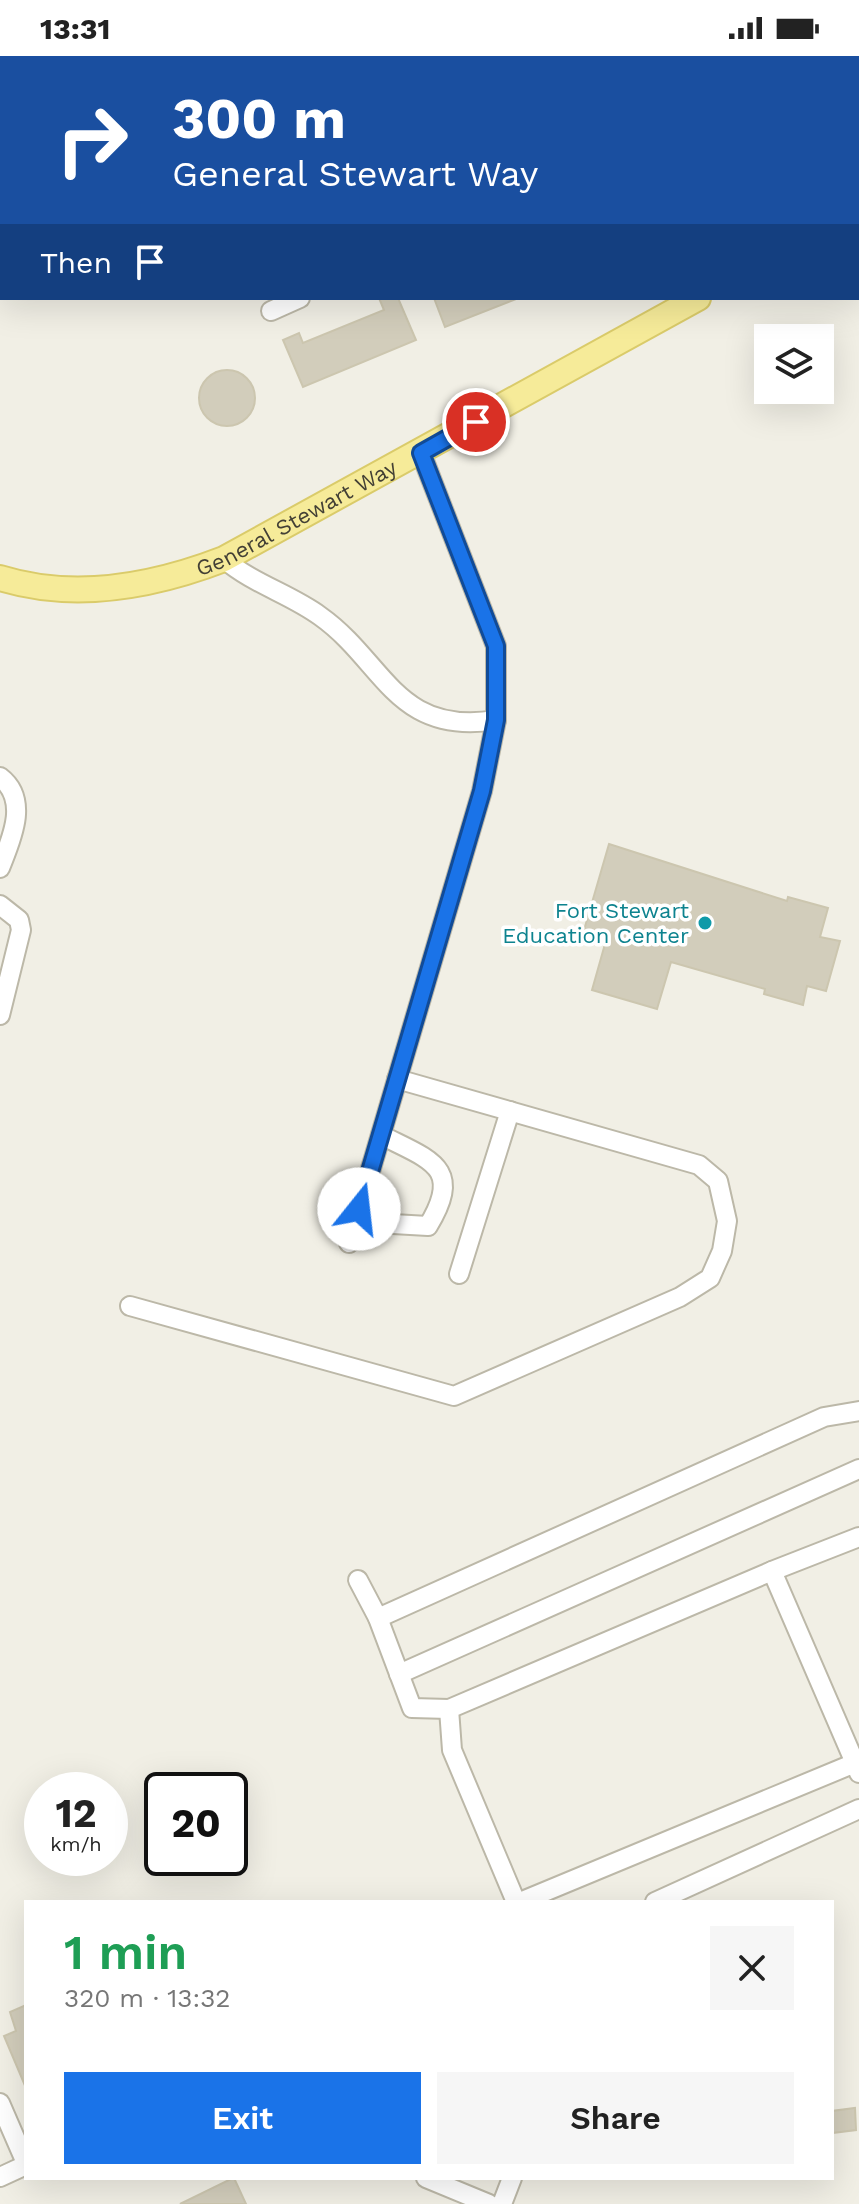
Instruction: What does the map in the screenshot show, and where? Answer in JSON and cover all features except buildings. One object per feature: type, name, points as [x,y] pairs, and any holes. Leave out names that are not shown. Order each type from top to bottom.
[{"type":"main road","name":"General Stewart Way","points":[[0,578],[61,588],[116,588],[189,572],[224,559],[694,300]]},
{"type":"street","points":[[271,311],[296,300]]},
{"type":"street","points":[[349,1243],[482,791],[496,720],[496,646],[421,453]]},
{"type":"street","points":[[224,559],[241,573],[327,621],[349,640],[388,688],[407,703],[444,719],[463,722],[496,720]]},
{"type":"street","points":[[0,777],[13,795],[17,815],[0,868]]},
{"type":"street","points":[[0,905],[19,920],[21,930],[0,1015]]},
{"type":"street","points":[[130,1306],[454,1396],[680,1297],[710,1278],[722,1251],[727,1221],[718,1181],[699,1165],[397,1079]]},
{"type":"street","points":[[459,1274],[510,1111]]},
{"type":"street","points":[[359,1209],[393,1224],[428,1226],[446,1188],[441,1170],[424,1157],[381,1135]]},
{"type":"street","points":[[378,1618],[824,1417],[859,1411]]},
{"type":"street","points":[[399,1674],[859,1469]]},
{"type":"street","points":[[358,1580],[378,1618],[412,1708],[449,1709],[859,1537]]},
{"type":"street","points":[[523,1900],[857,1768],[772,1571]]},
{"type":"street","points":[[449,1709],[452,1750],[517,1900]]},
{"type":"street","points":[[659,1900],[859,1809]]},
{"type":"street","points":[[0,2103],[24,2159]]},
{"type":"street","points":[[0,2177],[24,2165]]},
{"type":"street","points":[[431,2180],[489,2204]]},
{"type":"street","points":[[502,2204],[511,2180]]},
{"type":"place","name":"Fort Stewart Education Center","points":[[705,923]]},
{"type":"route","points":[[359,1209],[482,791],[496,720],[496,646],[421,453],[476,422]]}]
